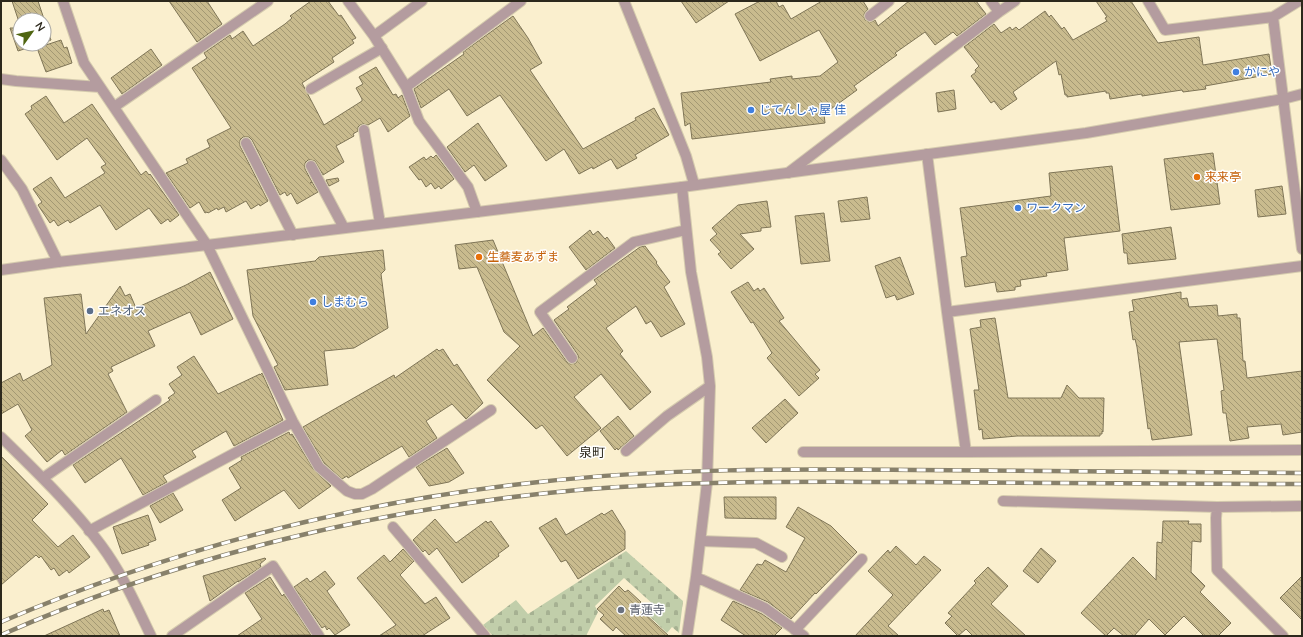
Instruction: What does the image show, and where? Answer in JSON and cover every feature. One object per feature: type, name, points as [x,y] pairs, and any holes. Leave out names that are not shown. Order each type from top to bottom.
[{"type":"street","points":[[62,1],[84,63],[207,245],[292,422],[319,467],[347,491],[355,494],[362,494],[372,489],[491,410]]},
{"type":"street","points":[[114,107],[268,1]]},
{"type":"street","points":[[348,1],[374,36],[406,87],[419,121],[468,187],[477,212]]},
{"type":"street","points":[[374,36],[422,1]]},
{"type":"street","points":[[406,87],[521,1]]},
{"type":"street","points":[[624,1],[686,156],[694,184]]},
{"type":"street","points":[[870,16],[889,1]]},
{"type":"street","points":[[991,1],[999,12]]},
{"type":"street","points":[[788,173],[1015,1]]},
{"type":"street","points":[[1148,1],[1164,30],[1273,17],[1299,1]]},
{"type":"street","points":[[1273,17],[1302,249]]},
{"type":"street","points":[[311,89],[382,48]]},
{"type":"street","points":[[1,78],[16,81],[100,87]]},
{"type":"street","points":[[1,270],[682,187],[694,184],[788,173],[1086,133],[1283,99],[1302,94]]},
{"type":"street","points":[[364,130],[380,223]]},
{"type":"street","points":[[246,143],[293,235]]},
{"type":"street","points":[[927,154],[966,452]]},
{"type":"street","points":[[1,160],[22,189],[58,262]]},
{"type":"street","points":[[311,166],[344,228]]},
{"type":"street","points":[[682,187],[691,272],[707,357],[710,386],[707,483],[696,577],[687,636]]},
{"type":"street","points":[[572,358],[540,312],[634,242],[686,230]]},
{"type":"street","points":[[947,312],[1302,266]]},
{"type":"street","points":[[626,451],[667,416],[710,386]]},
{"type":"street","points":[[43,478],[156,400]]},
{"type":"street","points":[[89,531],[292,422]]},
{"type":"street","points":[[1,437],[43,478],[101,545],[121,576],[151,636]]},
{"type":"street","points":[[803,452],[1302,450]]},
{"type":"street","points":[[1003,501],[1217,507],[1302,506]]},
{"type":"street","points":[[1217,507],[1217,570],[1283,636]]},
{"type":"street","points":[[393,527],[485,636]]},
{"type":"street","points":[[700,542],[756,543],[782,557]]},
{"type":"street","points":[[696,577],[765,608],[799,633],[862,559]]},
{"type":"street","points":[[172,636],[273,566],[319,636]]},
{"type":"green space","points":[[626,551],[683,601],[679,633],[672,627],[667,633],[646,613],[654,605],[624,578],[595,606],[598,612],[586,636],[493,636],[483,625],[516,600],[528,614]]},
{"type":"building","points":[[12,1],[38,1],[42,12],[16,12]]},
{"type":"building","points":[[169,1],[207,1],[222,24],[197,42]]},
{"type":"building","points":[[311,1],[328,1],[339,16],[341,15],[356,38],[352,40],[354,43],[332,58],[334,62],[302,83],[324,125],[362,101],[356,88],[363,84],[359,77],[376,67],[393,95],[396,94],[398,98],[402,95],[410,116],[388,132],[380,118],[368,125],[360,125],[358,127],[358,131],[353,134],[354,136],[336,146],[344,162],[323,175],[315,161],[308,160],[305,163],[305,169],[318,192],[297,204],[291,193],[287,196],[285,192],[280,195],[252,140],[249,137],[243,137],[240,140],[240,146],[268,201],[260,206],[259,204],[251,209],[246,201],[226,212],[224,207],[205,213],[199,202],[190,208],[166,173],[188,163],[186,159],[210,147],[207,140],[231,128],[192,68],[207,58],[204,53],[230,35],[232,39],[243,31],[253,46],[285,24],[292,18],[290,16]]},
{"type":"building","points":[[681,1],[729,1],[696,23]]},
{"type":"building","points":[[760,1],[776,1],[779,7],[783,5],[791,19],[822,1],[863,1],[868,9],[864,14],[865,20],[871,22],[875,20],[878,26],[909,1],[976,1],[986,14],[957,36],[953,32],[935,45],[925,32],[895,53],[897,55],[854,86],[857,90],[824,114],[825,123],[692,139],[690,123],[685,126],[681,93],[771,82],[770,79],[792,76],[792,79],[820,76],[838,62],[819,30],[760,61],[735,14]]},
{"type":"building","points":[[1096,1],[1131,1],[1158,43],[1199,37],[1203,65],[1269,54],[1272,74],[1205,86],[1206,89],[1183,92],[1182,90],[1110,99],[1109,93],[1106,93],[1106,91],[1067,97],[1067,95],[1065,95],[1061,74],[1059,75],[1056,61],[1013,92],[1017,99],[1001,110],[994,101],[991,103],[971,76],[976,72],[975,70],[979,66],[964,47],[994,24],[1001,33],[1010,27],[1012,30],[1016,27],[1019,30],[1045,11],[1049,17],[1051,15],[1062,29],[1064,27],[1073,40],[1107,21],[1105,18],[1107,17]]},
{"type":"building","points":[[513,16],[528,38],[542,63],[530,70],[583,149],[636,120],[635,118],[654,108],[669,135],[635,155],[637,158],[617,169],[611,159],[593,169],[592,167],[579,174],[564,149],[546,161],[500,95],[467,116],[449,89],[421,108],[414,89],[464,54],[463,52]]},
{"type":"building","points":[[61,40],[64,48],[67,47],[72,63],[46,72],[38,52],[52,52],[52,43]]},
{"type":"building","points":[[151,49],[162,65],[122,94],[111,78]]},
{"type":"building","points":[[954,90],[956,109],[938,112],[936,93]]},
{"type":"building","points":[[46,96],[64,123],[92,104],[141,175],[146,171],[149,175],[150,174],[179,215],[170,222],[168,219],[161,224],[149,208],[116,230],[100,205],[70,223],[68,220],[58,226],[54,220],[50,223],[38,205],[42,202],[33,189],[51,177],[65,198],[105,173],[101,167],[106,164],[87,138],[57,160],[25,114],[32,109],[31,106]]},
{"type":"building","points":[[478,123],[507,166],[485,181],[474,165],[465,172],[447,147]]},
{"type":"building","points":[[1213,153],[1220,204],[1171,210],[1164,159]]},
{"type":"building","points":[[436,155],[454,179],[441,189],[439,186],[435,189],[431,183],[426,187],[421,179],[419,180],[409,167],[424,157],[426,160],[431,156],[433,158]]},
{"type":"building","points":[[1112,166],[1120,231],[1064,238],[1068,270],[1046,273],[1047,276],[1020,280],[1021,286],[1015,287],[1015,290],[997,292],[995,282],[965,287],[961,257],[967,256],[960,208],[1051,196],[1049,173]]},
{"type":"building","points":[[338,178],[339,181],[329,186],[326,180]]},
{"type":"building","points":[[1282,186],[1286,214],[1258,217],[1255,190]]},
{"type":"building","points":[[867,197],[870,219],[841,222],[838,201]]},
{"type":"building","points":[[767,201],[771,227],[761,228],[761,231],[740,234],[754,249],[731,269],[718,254],[721,252],[710,240],[717,234],[712,228],[738,205]]},
{"type":"building","points":[[824,213],[830,261],[801,264],[795,216]]},
{"type":"building","points":[[1171,227],[1176,259],[1128,264],[1127,253],[1124,253],[1122,234]]},
{"type":"building","points":[[590,230],[593,235],[598,231],[605,239],[607,237],[615,248],[586,270],[569,247]]},
{"type":"building","points":[[493,240],[533,336],[543,328],[567,362],[570,364],[576,363],[578,355],[554,320],[569,309],[567,307],[597,284],[594,280],[640,247],[645,246],[670,282],[664,287],[685,324],[661,337],[651,321],[646,324],[636,306],[606,328],[623,351],[620,354],[651,392],[630,410],[601,374],[574,397],[601,428],[567,456],[542,425],[536,429],[487,380],[520,346],[504,332],[477,267],[459,269],[455,245]]},
{"type":"building","points":[[383,250],[385,270],[381,274],[388,328],[354,348],[324,351],[328,385],[285,390],[274,367],[278,365],[253,316],[247,270],[315,261],[319,257]]},
{"type":"building","points":[[900,257],[914,294],[897,300],[895,295],[886,298],[875,266]]},
{"type":"building","points":[[210,272],[233,319],[201,335],[190,312],[148,331],[155,346],[111,367],[113,371],[108,374],[127,412],[65,455],[62,450],[47,462],[25,436],[32,430],[18,404],[1,414],[1,383],[20,373],[23,381],[52,365],[44,298],[81,294],[86,334],[120,286],[125,296],[130,294],[136,308]]},
{"type":"building","points":[[748,282],[754,291],[758,288],[760,291],[764,288],[784,318],[779,321],[820,370],[815,374],[819,378],[799,396],[767,358],[772,353],[753,322],[751,323],[731,292]]},
{"type":"building","points":[[1181,292],[1181,299],[1187,298],[1189,307],[1217,305],[1218,316],[1237,314],[1237,318],[1240,318],[1243,361],[1245,361],[1247,378],[1302,371],[1302,432],[1283,435],[1281,424],[1247,427],[1249,438],[1230,441],[1226,413],[1223,413],[1221,391],[1224,390],[1217,339],[1179,342],[1192,435],[1152,440],[1150,428],[1148,429],[1137,347],[1135,339],[1133,340],[1129,312],[1134,311],[1132,300]]},
{"type":"building","points":[[995,318],[1008,398],[1061,398],[1067,385],[1079,398],[1104,398],[1103,432],[1102,431],[1100,436],[1017,436],[983,439],[982,429],[979,430],[974,390],[979,390],[970,329],[981,327],[980,320]]},
{"type":"building","points":[[437,349],[439,351],[443,349],[454,366],[457,364],[483,403],[466,419],[452,404],[426,421],[437,438],[409,457],[402,446],[348,478],[347,476],[342,479],[324,463],[303,427],[394,375],[395,378]]},
{"type":"building","points":[[194,356],[218,394],[262,373],[283,420],[234,446],[226,431],[192,451],[196,457],[163,476],[167,482],[143,495],[121,458],[85,483],[73,465],[170,400],[168,398],[175,393],[169,384],[182,375],[177,367]]},
{"type":"building","points":[[785,399],[798,413],[766,443],[752,428]]},
{"type":"building","points":[[618,416],[634,436],[618,450],[617,448],[615,450],[600,431]]},
{"type":"building","points":[[289,432],[290,435],[292,434],[314,470],[331,486],[299,509],[284,490],[235,521],[222,500],[241,488],[229,468],[242,460],[241,457]]},
{"type":"building","points":[[447,448],[464,473],[449,482],[429,486],[416,467]]},
{"type":"building","points":[[1,456],[48,504],[32,520],[58,547],[73,535],[90,557],[69,573],[67,570],[59,576],[54,568],[51,570],[41,556],[39,558],[36,555],[1,585]]},
{"type":"building","points":[[173,493],[183,510],[160,523],[150,506]]},
{"type":"building","points":[[724,497],[776,497],[776,519],[725,518]]},
{"type":"building","points":[[798,507],[831,526],[857,552],[791,619],[768,602],[740,590],[757,564],[762,565],[765,560],[786,572],[805,538],[786,527]]},
{"type":"building","points":[[612,510],[625,531],[625,549],[578,579],[566,560],[561,562],[539,528],[556,518],[566,535],[602,513],[604,515]]},
{"type":"building","points":[[148,515],[156,540],[148,543],[149,545],[122,554],[113,527]]},
{"type":"building","points":[[435,519],[456,543],[486,521],[488,523],[491,521],[509,546],[498,554],[499,556],[462,583],[437,548],[429,555],[425,550],[423,552],[413,540]]},
{"type":"building","points":[[1163,521],[1189,521],[1188,524],[1201,524],[1201,542],[1192,541],[1191,572],[1205,586],[1200,592],[1231,623],[1218,636],[1204,636],[1184,616],[1165,635],[1149,619],[1134,636],[1124,636],[1114,628],[1106,636],[1081,613],[1133,557],[1156,580],[1157,542],[1162,543]]},
{"type":"building","points":[[896,546],[916,565],[924,556],[941,570],[888,626],[899,636],[855,636],[893,595],[868,571],[888,550],[890,553]]},
{"type":"building","points":[[1041,548],[1056,561],[1038,583],[1023,571]]},
{"type":"building","points":[[403,549],[414,561],[400,575],[425,604],[436,597],[450,618],[422,636],[379,636],[396,625],[357,578],[384,555],[390,562]]},
{"type":"building","points":[[265,558],[266,559],[260,564],[261,567],[210,601],[203,576]]},
{"type":"building","points":[[988,567],[1008,586],[991,604],[1026,636],[973,636],[966,629],[958,636],[945,623],[952,616],[948,613],[976,583],[974,581]]},
{"type":"building","points":[[325,571],[335,584],[327,591],[350,625],[335,635],[329,628],[327,630],[325,626],[322,628],[294,587],[307,578],[310,582]]},
{"type":"building","points":[[1302,576],[1302,620],[1280,598]]},
{"type":"building","points":[[270,577],[282,596],[284,594],[311,635],[237,636],[262,619],[245,593]]},
{"type":"building","name":"青蓮寺","points":[[619,586],[625,592],[628,590],[641,602],[638,605],[646,611],[644,613],[669,636],[626,636],[616,627],[613,631],[600,619],[604,615],[597,609]]},
{"type":"building","points":[[733,601],[762,614],[782,628],[774,636],[746,636],[721,620]]},
{"type":"building","points":[[103,609],[104,612],[109,610],[120,636],[44,636]]},
{"type":"railway","points":[[1,622],[131,572],[265,532],[401,502],[539,482],[633,474],[728,470],[1302,473]]},
{"type":"railway","points":[[1,635],[140,581],[284,539],[430,509],[504,498],[620,487],[748,482],[1302,484]]},
{"type":"place","name":"かにや","points":[[1236,72]]},
{"type":"place","name":"じてんしゃ屋 佳","points":[[751,110]]},
{"type":"place","name":"来来亭","points":[[1197,177]]},
{"type":"place","name":"ワークマン","points":[[1018,208]]},
{"type":"place","name":"生蕎麦あずま","points":[[479,257]]},
{"type":"place","name":"しまむら","points":[[313,302]]},
{"type":"place","name":"エネオス","points":[[90,311]]},
{"type":"place","name":"青蓮寺","points":[[621,610]]},
{"type":"district","name":"泉町","points":[[592,452]]}]
